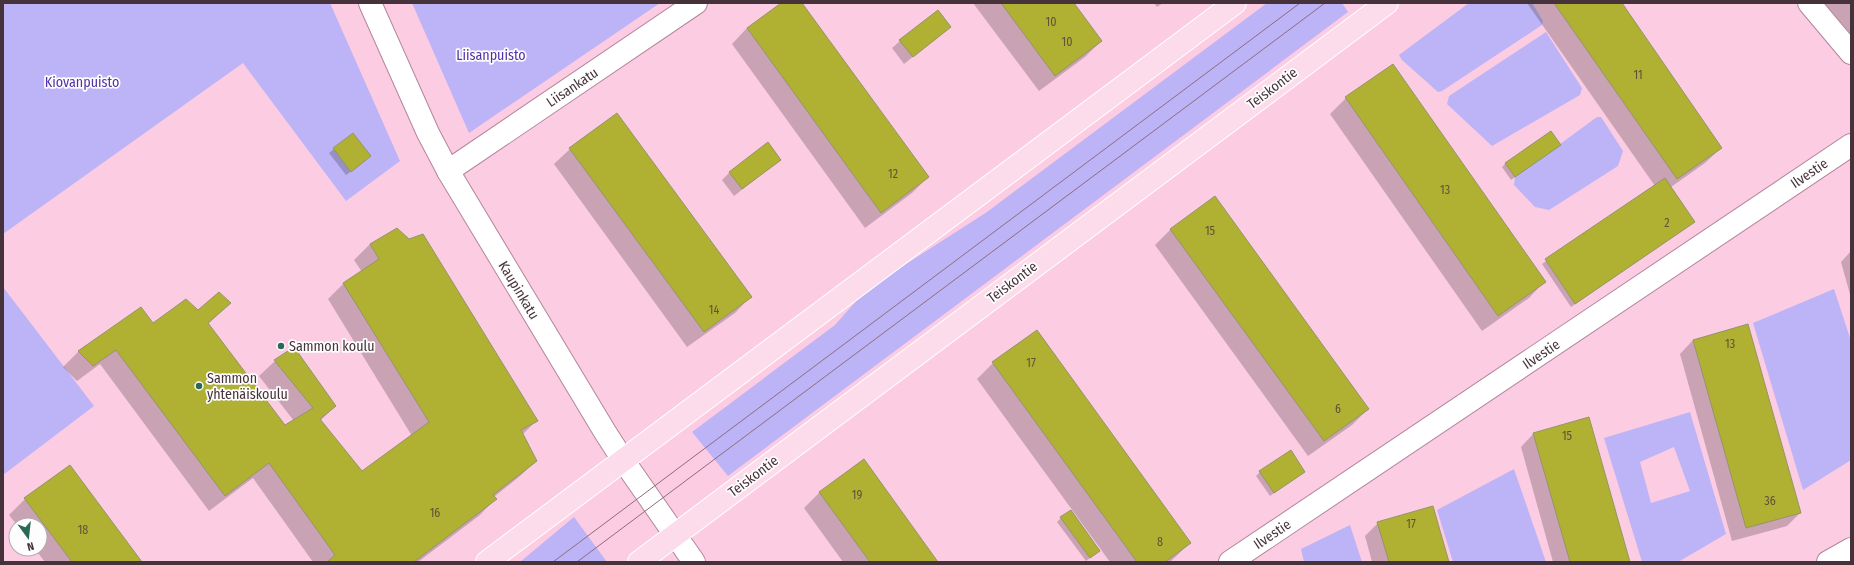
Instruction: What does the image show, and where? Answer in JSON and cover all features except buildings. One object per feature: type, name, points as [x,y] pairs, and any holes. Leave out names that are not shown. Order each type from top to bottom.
[{"type":"main road","points":[[487,562],[1235,3]]},
{"type":"main road","name":"Teiskontie","points":[[638,562],[1387,3]]},
{"type":"street","name":"Kaupinkatu","points":[[370,3],[428,134],[448,171],[605,432],[694,562]]},
{"type":"street","name":"Liisankatu","points":[[448,171],[696,3]]},
{"type":"street","points":[[1809,3],[1851,53]]},
{"type":"street","name":"Ilvestie","points":[[1230,562],[1851,145]]},
{"type":"street","points":[[1828,562],[1851,549]]},
{"type":"green space","name":"Kiovanpuisto","points":[[3,3],[330,3],[400,161],[346,201],[243,63],[3,234]]},
{"type":"green space","name":"Liisanpuisto","points":[[412,3],[660,3],[469,133]]},
{"type":"green space","points":[[1267,3],[1342,3],[1348,12],[728,476],[692,432],[835,325],[865,291],[987,212]]},
{"type":"green space","points":[[1469,3],[1532,3],[1543,21],[1542,25],[1442,91],[1438,92],[1402,60],[1399,55]]},
{"type":"green space","points":[[1546,32],[1582,88],[1580,95],[1492,146],[1447,104],[1449,96]]},
{"type":"green space","points":[[1597,117],[1601,117],[1623,151],[1618,166],[1549,210],[1535,207],[1514,185],[1515,177]]},
{"type":"green space","points":[[3,287],[94,406],[3,475]]},
{"type":"green space","points":[[1834,289],[1851,341],[1851,460],[1803,490],[1753,323]]},
{"type":"green space","points":[[1690,412],[1726,534],[1678,562],[1642,562],[1604,438]],"holes":[[[1674,447],[1690,491],[1651,503],[1640,462]]]},
{"type":"green space","points":[[1514,469],[1546,562],[1453,562],[1437,510]]},
{"type":"green space","points":[[574,517],[607,562],[520,562]]},
{"type":"green space","points":[[1350,525],[1362,562],[1304,562],[1301,549]]},
{"type":"tram line","points":[[553,562],[1300,3]]},
{"type":"tram line","points":[[577,562],[1325,3]]},
{"type":"place","name":"Sammon koulu","points":[[281,346]]},
{"type":"place","name":"Sammon yhtenäiskoulu","points":[[199,386]]}]
